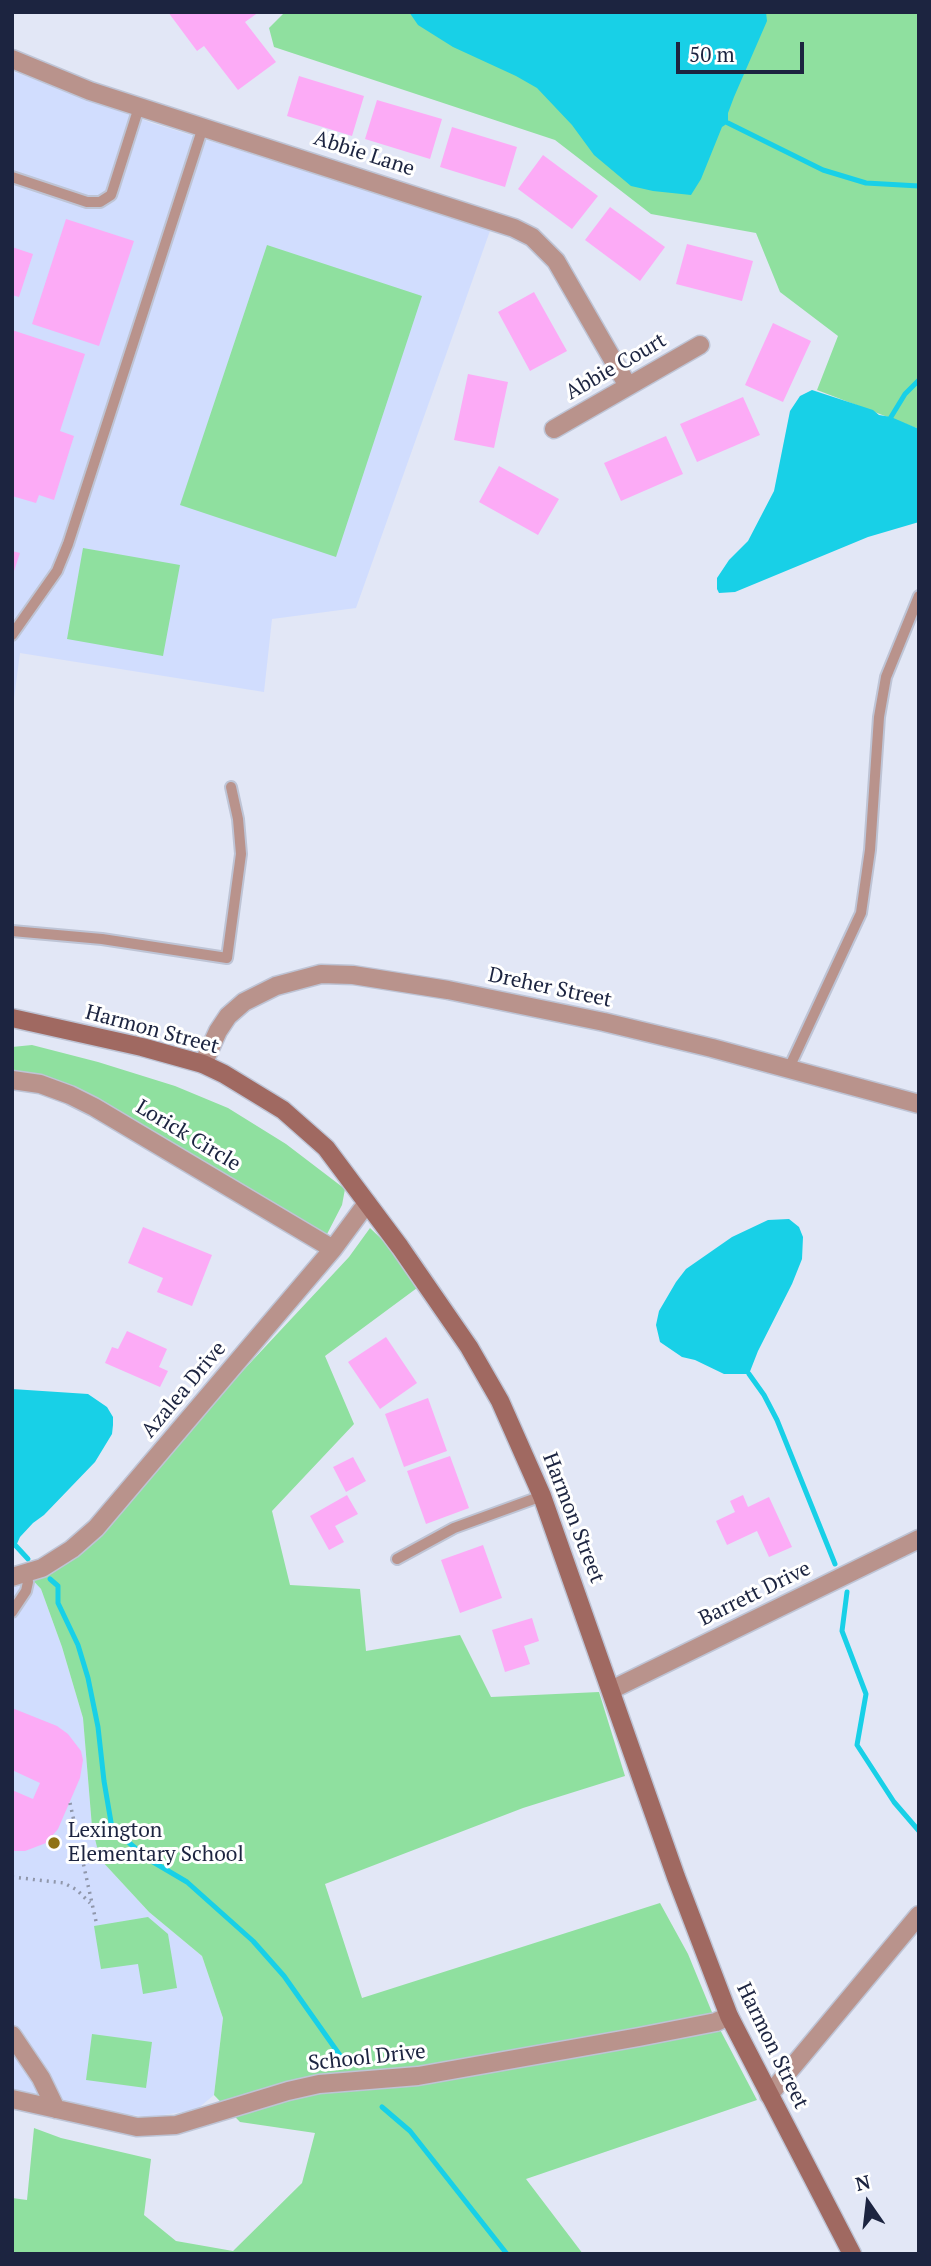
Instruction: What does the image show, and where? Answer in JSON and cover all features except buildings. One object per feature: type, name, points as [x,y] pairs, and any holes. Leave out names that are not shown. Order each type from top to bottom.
[{"type":"street","name":"Abbie Lane","points":[[12,59],[90,92],[497,221],[531,237],[556,261],[628,386]]},
{"type":"street","name":"Abbie Court","points":[[554,429],[700,345]]},
{"type":"street","name":"Dreher Street","points":[[203,1064],[218,1031],[228,1016],[244,1002],[276,986],[321,974],[353,975],[526,1005],[789,1068],[919,1104]]},
{"type":"street","name":"Harmon Street","points":[[12,1018],[142,1047],[203,1064],[283,1110],[326,1148],[469,1347],[506,1413],[542,1496],[676,1877],[730,2016],[852,2254]]},
{"type":"street","name":"Lorick Circle","points":[[12,1080],[40,1084],[94,1107],[333,1249]]},
{"type":"street","name":"Azalea Drive","points":[[20,1576],[72,1549],[96,1528],[333,1249],[368,1203]]},
{"type":"street","name":"Barrett Drive","points":[[611,1690],[919,1539]]},
{"type":"street","points":[[769,2095],[919,1915]]},
{"type":"street","name":"School Drive","points":[[12,2099],[136,2127],[176,2125],[319,2084],[418,2076],[716,2022],[730,2016]]},
{"type":"street","points":[[12,2035],[41,2078],[56,2109]]},
{"type":"lane","points":[[12,177],[87,202],[93,203],[106,198],[113,189],[139,107]]},
{"type":"lane","points":[[12,635],[57,571],[68,544],[203,127]]},
{"type":"lane","points":[[789,1068],[861,913],[870,850],[879,717],[886,677],[919,596]]},
{"type":"lane","points":[[12,931],[102,939],[227,958],[241,854],[238,819],[231,787]]},
{"type":"lane","points":[[397,1559],[454,1528],[542,1496]]},
{"type":"lane","points":[[12,1612],[26,1591],[28,1582],[20,1576]]},
{"type":"path","points":[[70,1802],[97,1926]]},
{"type":"path","points":[[12,1877],[64,1883],[84,1895],[93,1907]]},
{"type":"shaded area","points":[[12,71],[152,123],[491,228],[356,608],[272,619],[264,692],[20,653],[12,714]]},
{"type":"shaded area","name":"Lexington Elementary School","points":[[27,1574],[41,1589],[83,1718],[92,1827],[100,1859],[149,1912],[202,1956],[223,2018],[214,2095],[196,2110],[151,2117],[93,2111],[12,2091],[12,1578]]},
{"type":"green space","points":[[285,12],[919,12],[919,429],[817,390],[838,336],[780,292],[756,233],[651,214],[555,140],[274,47],[269,28]]},
{"type":"green space","points":[[267,245],[422,296],[336,557],[180,505]]},
{"type":"green space","points":[[83,548],[180,565],[163,656],[67,639]]},
{"type":"green space","points":[[32,1045],[175,1086],[228,1108],[286,1144],[345,1189],[342,1205],[325,1238],[12,1072],[12,1047]]},
{"type":"green space","points":[[370,1228],[394,1251],[417,1288],[325,1356],[354,1424],[272,1511],[290,1585],[360,1589],[366,1651],[460,1635],[491,1697],[599,1692],[625,1776],[523,1808],[325,1884],[362,1998],[660,1903],[688,1954],[716,2022],[757,2100],[526,2179],[583,2254],[12,2254],[12,2198],[27,2200],[34,2128],[61,2138],[151,2159],[144,2215],[176,2241],[233,2251],[302,2183],[315,2133],[240,2122],[214,2095],[223,2018],[202,1956],[149,1912],[100,1859],[92,1827],[83,1718],[41,1589],[27,1574],[96,1528],[349,1257]]},
{"type":"green space","points":[[148,1917],[168,1934],[177,1988],[143,1994],[138,1964],[101,1969],[94,1926]]},
{"type":"green space","points":[[92,2034],[152,2042],[146,2088],[86,2080]]},
{"type":"water","points":[[409,12],[766,12],[767,21],[734,97],[728,113],[728,123],[722,127],[701,179],[691,195],[631,186],[594,155],[572,125],[537,88],[453,47],[418,25]]},
{"type":"water","points":[[812,390],[919,429],[919,522],[868,537],[735,592],[719,593],[717,578],[729,560],[748,541],[774,491],[790,411],[800,396]]},
{"type":"water","points":[[789,1219],[799,1227],[803,1237],[802,1259],[749,1374],[724,1374],[682,1357],[660,1342],[656,1325],[659,1311],[686,1269],[732,1237],[768,1220]]},
{"type":"water","points":[[12,1389],[88,1394],[107,1407],[113,1417],[113,1425],[112,1434],[95,1462],[33,1523],[20,1537],[16,1546],[12,1547]]},
{"type":"waterway","points":[[728,123],[823,170],[866,183],[919,186]]},
{"type":"waterway","points":[[891,417],[905,394],[919,380]]},
{"type":"waterway","points":[[749,1374],[777,1420],[835,1564]]},
{"type":"waterway","points":[[16,1546],[28,1559]]},
{"type":"waterway","points":[[50,1579],[58,1586],[58,1603],[78,1645],[88,1678],[98,1727],[112,1828],[148,1859],[187,1882],[253,1941],[284,1976],[344,2061]]},
{"type":"waterway","points":[[847,1592],[842,1631],[866,1694],[857,1745],[894,1802],[919,1831]]},
{"type":"waterway","points":[[382,2107],[410,2131],[507,2254]]},
{"type":"place","name":"Lexington Elementary School","points":[[54,1843]]}]
